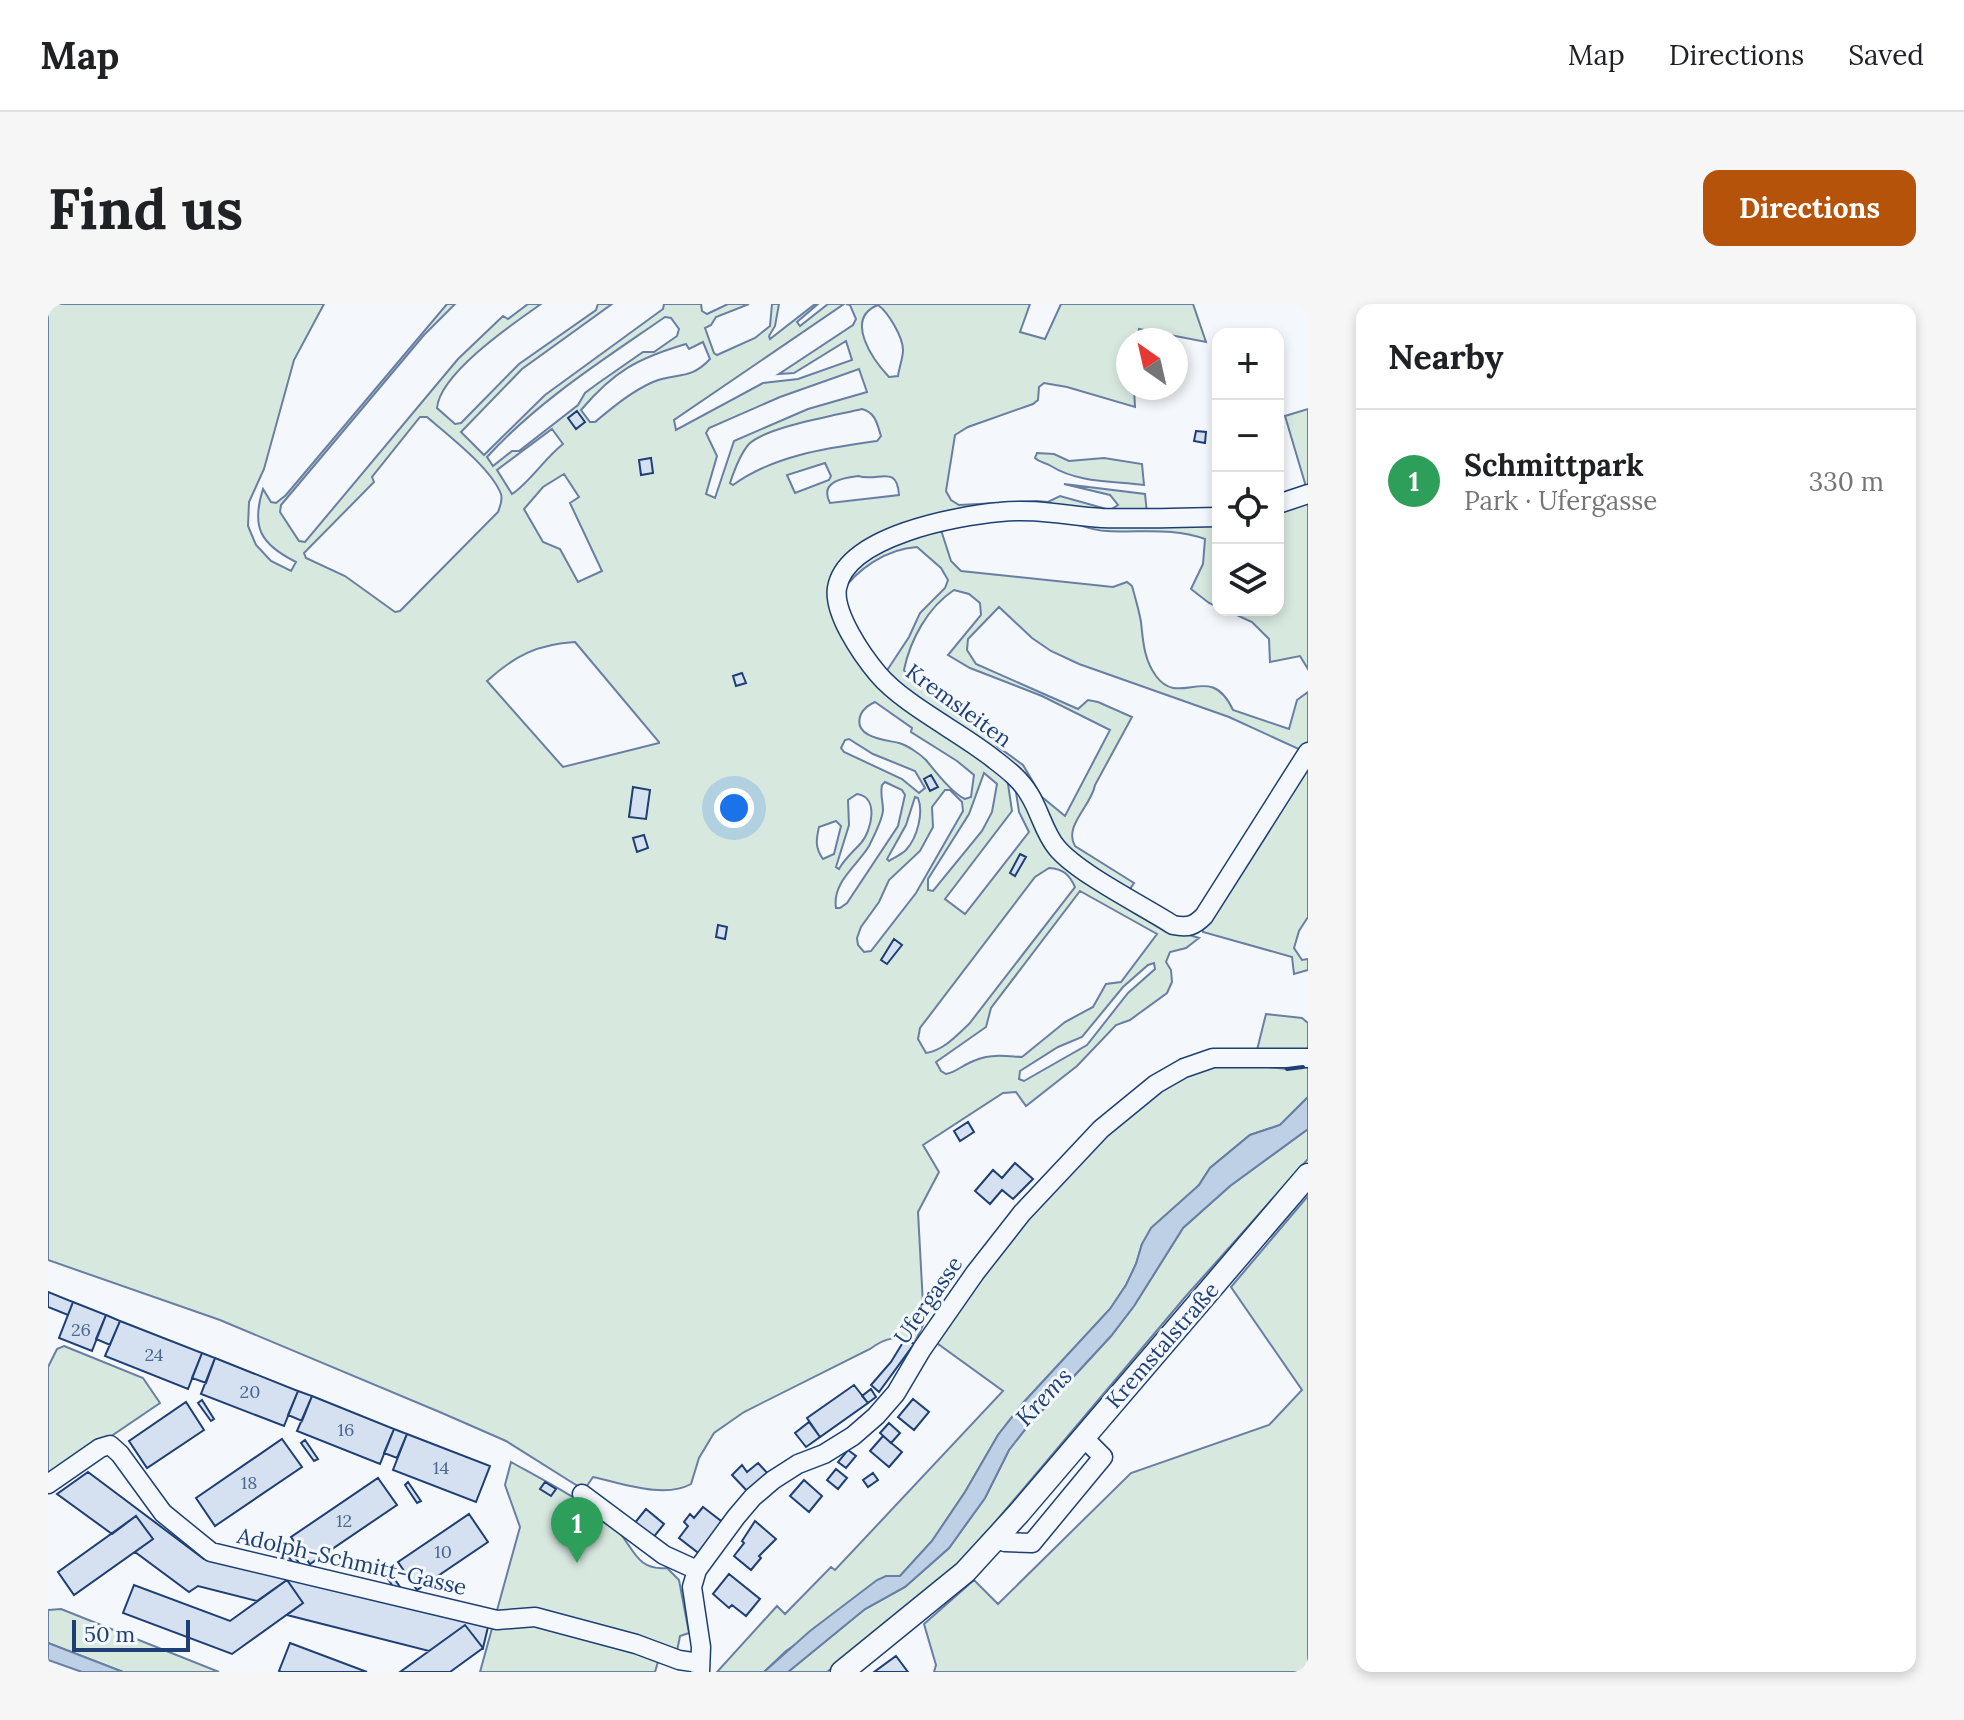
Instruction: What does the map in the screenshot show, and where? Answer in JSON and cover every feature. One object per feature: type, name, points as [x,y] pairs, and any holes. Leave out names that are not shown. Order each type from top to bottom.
[{"type":"main road","name":"Kremstalstraße","points":[[842,1672],[935,1599],[997,1539],[1308,1175]]},
{"type":"street","points":[[1284,502],[1308,494]]},
{"type":"street","name":"Kremsleiten","points":[[1212,517],[1100,518],[1039,511],[1002,512],[955,519],[913,530],[863,553],[840,577],[837,604],[848,628],[879,676],[976,745],[1022,783],[1049,836],[1065,856],[1173,925],[1185,928],[1195,925],[1204,916],[1308,752]]},
{"type":"street","name":"Ufergasse","points":[[697,1570],[753,1497],[798,1464],[824,1454],[853,1436],[876,1416],[896,1393],[922,1349],[975,1273],[1022,1213],[1127,1105],[1175,1073],[1213,1058],[1308,1058]]},
{"type":"street","points":[[997,1539],[1032,1543],[1103,1457],[1083,1437]]},
{"type":"street","name":"Adolph-Schmitt-Gasse","points":[[48,1484],[100,1448],[110,1445],[163,1513],[211,1552],[497,1620],[535,1617],[636,1644],[699,1668]]},
{"type":"street","points":[[582,1494],[664,1555],[697,1570],[692,1587],[701,1647],[699,1668]]},
{"type":"shaded area","points":[[48,304],[324,304],[294,360],[264,469],[249,502],[248,526],[256,545],[271,561],[291,571],[296,562],[274,548],[262,533],[258,514],[263,489],[271,502],[276,503],[286,495],[447,304],[455,304],[424,335],[281,505],[280,512],[299,541],[305,542],[458,359],[503,316],[508,319],[528,304],[541,304],[480,350],[441,394],[437,408],[455,424],[461,423],[519,364],[596,310],[598,304],[612,304],[522,369],[461,432],[484,455],[545,395],[663,309],[664,304],[701,304],[702,311],[707,314],[728,304],[749,304],[716,317],[705,328],[717,355],[755,338],[770,326],[772,304],[779,304],[770,339],[815,304],[818,304],[797,322],[800,326],[828,304],[844,304],[674,420],[676,430],[763,383],[798,379],[852,360],[846,341],[794,373],[779,374],[853,325],[856,319],[850,305],[846,304],[1030,304],[1020,332],[1045,339],[1061,304],[1193,304],[1206,342],[1188,339],[1188,328],[1116,328],[1116,400],[1135,400],[1135,407],[1044,383],[1039,387],[1038,400],[1033,404],[968,427],[955,435],[946,491],[951,500],[959,505],[1048,502],[1060,496],[1110,510],[1118,505],[1110,495],[1064,484],[1145,494],[1147,513],[955,513],[837,575],[863,661],[1007,777],[1012,811],[945,899],[965,914],[1029,832],[1019,812],[1014,779],[1045,838],[1173,930],[1199,938],[1186,948],[1170,952],[1166,962],[1171,970],[1172,982],[1167,993],[1130,1020],[1116,1025],[1077,1066],[1026,1106],[1016,1092],[1003,1093],[923,1145],[939,1172],[918,1212],[924,1323],[914,1344],[897,1338],[881,1342],[744,1412],[714,1433],[699,1458],[691,1484],[656,1490],[593,1477],[584,1490],[506,1441],[220,1320],[48,1260]],"holes":[[[878,305],[894,325],[903,353],[898,376],[889,377],[870,351],[862,330],[868,311]],[[665,317],[671,318],[679,329],[677,336],[654,352],[643,352],[597,384],[585,393],[578,405],[519,451],[512,451],[493,466],[487,457],[549,399]],[[703,342],[710,359],[689,373],[645,386],[595,422],[590,422],[581,410],[605,385],[628,368],[686,344],[689,349]],[[859,369],[867,392],[808,409],[734,441],[715,498],[706,494],[717,456],[706,433],[709,428],[780,397]],[[862,409],[877,423],[881,436],[877,441],[784,460],[766,466],[733,485],[730,483],[740,458],[749,444],[758,438],[802,422]],[[420,417],[427,417],[468,452],[501,494],[498,512],[400,611],[395,612],[345,576],[306,558],[304,553],[374,482],[372,477]],[[552,429],[563,444],[512,494],[497,470]],[[825,463],[831,476],[829,480],[795,493],[787,475]],[[564,474],[579,497],[570,503],[602,571],[578,582],[560,549],[543,542],[524,509],[543,487]],[[858,476],[891,477],[898,486],[899,495],[830,503],[827,490],[834,482]],[[575,642],[659,743],[563,767],[487,681],[517,658],[549,645]],[[875,702],[912,728],[911,732],[974,775],[971,797],[965,799],[955,792],[926,760],[909,748],[865,733],[859,722],[861,714]],[[849,739],[873,754],[915,771],[925,788],[919,793],[902,779],[841,748]],[[984,773],[997,784],[992,812],[982,831],[933,891],[928,890],[928,879],[969,814]],[[885,782],[902,790],[905,795],[898,826],[847,903],[836,908],[842,882],[869,846],[879,823],[883,810],[882,785]],[[945,790],[950,790],[962,802],[963,811],[916,893],[871,951],[864,952],[857,938],[861,927],[879,902],[889,880],[920,851],[933,827],[932,807]],[[857,794],[869,801],[870,823],[865,838],[839,869],[836,867],[849,825],[848,800]],[[915,797],[918,798],[920,818],[913,839],[906,850],[889,861],[887,859],[906,825]],[[836,821],[841,826],[834,854],[823,859],[817,840],[819,827]],[[1049,868],[1068,876],[1075,887],[969,1024],[949,1042],[926,1053],[918,1039],[920,1028],[1035,877]],[[1080,891],[1157,934],[1121,982],[1106,984],[1093,1007],[1065,1022],[1022,1057],[989,1056],[946,1074],[936,1062],[986,1027],[991,1008]],[[1154,963],[1155,969],[1128,993],[1087,1045],[1024,1081],[1019,1079],[1020,1071],[1058,1047],[1082,1037],[1123,987]]]},
{"type":"shaded area","points":[[1308,409],[1308,490],[1307,490],[1285,416]]},
{"type":"shaded area","points":[[1037,453],[1054,454],[1069,461],[1104,458],[1142,464],[1144,485],[1073,476],[1037,460]]},
{"type":"shaded area","points":[[1308,499],[1308,669],[1300,656],[1270,662],[1269,639],[1252,622],[1239,616],[1284,616],[1284,506]]},
{"type":"shaded area","points":[[1051,514],[1099,521],[1212,520],[1212,604],[1191,589],[1203,564],[1205,539],[1193,535],[1100,531],[1059,519],[1039,517],[982,521],[941,530],[951,561],[961,571],[1113,587],[1127,582],[1132,586],[1137,604],[1149,663],[1165,685],[1215,688],[1233,710],[1289,729],[1297,700],[1308,692],[1308,744],[1303,751],[1229,717],[1079,664],[1051,651],[999,607],[968,639],[967,650],[976,664],[1078,709],[1088,700],[1132,717],[1075,823],[1072,838],[1075,846],[1134,883],[1128,892],[1068,853],[1053,833],[1034,793],[1013,768],[884,675],[909,637],[920,613],[945,588],[948,580],[941,568],[917,547],[905,549],[873,562],[855,576],[840,594],[848,571],[868,554],[896,540],[928,530],[997,518]],"holes":[[[954,590],[969,594],[980,603],[981,615],[948,655],[970,668],[1042,696],[1110,730],[1065,816],[1042,797],[1023,765],[997,746],[983,723],[909,679],[904,670],[916,636],[928,615],[945,597]]]},
{"type":"shaded area","points":[[1308,759],[1308,917],[1299,931],[1294,948],[1302,960],[1308,959],[1308,970],[1294,974],[1292,957],[1203,932],[1202,927]]},
{"type":"shaded area","points":[[1266,1014],[1302,1018],[1308,1023],[1308,1051],[1257,1050]]},
{"type":"shaded area","points":[[1240,1064],[1287,1069],[1308,1067],[1308,1097],[1280,1125],[1250,1135],[1210,1168],[1199,1185],[1142,1244],[1126,1285],[1110,1309],[1023,1403],[998,1435],[932,1541],[900,1576],[892,1578],[786,1651],[764,1672],[717,1672],[777,1606],[785,1614],[831,1567],[835,1570],[1003,1391],[934,1341],[1026,1218],[1131,1110],[1187,1074],[1214,1065]]},
{"type":"shaded area","points":[[1308,1129],[1308,1159],[1186,1296],[959,1565],[827,1672],[788,1672],[865,1609],[905,1587],[949,1548],[985,1498],[1009,1450],[1111,1336],[1134,1306],[1183,1228],[1230,1186]]},
{"type":"shaded area","points":[[1308,1196],[1308,1672],[934,1672],[936,1665],[924,1624],[974,1580],[998,1604],[1131,1473],[1269,1425],[1302,1390],[1231,1287]]},
{"type":"shaded area","points":[[64,1346],[143,1378],[160,1403],[48,1479],[48,1367],[57,1349]]},
{"type":"shaded area","points":[[511,1462],[588,1507],[619,1532],[640,1560],[656,1568],[667,1568],[679,1580],[689,1633],[680,1636],[677,1651],[662,1648],[655,1672],[480,1672],[520,1527],[505,1485]]},
{"type":"shaded area","points":[[61,1609],[219,1672],[123,1672],[48,1643],[48,1610]]},
{"type":"water","name":"Krems","points":[[1308,1097],[1308,1129],[1230,1186],[1183,1228],[1134,1306],[1111,1336],[1009,1450],[985,1498],[949,1548],[905,1587],[865,1609],[788,1672],[764,1672],[810,1631],[877,1580],[900,1576],[932,1541],[998,1435],[1023,1403],[1110,1309],[1126,1285],[1151,1228],[1199,1185],[1210,1168],[1250,1135],[1280,1125]]},
{"type":"water","points":[[48,1643],[123,1672],[82,1672],[48,1660]]},
{"type":"building","points":[[577,411],[585,422],[576,429],[568,418]]},
{"type":"building","points":[[1196,431],[1206,432],[1205,443],[1194,441]]},
{"type":"building","points":[[651,458],[653,473],[641,475],[639,460]]},
{"type":"building","points":[[742,673],[746,683],[736,686],[733,676]]},
{"type":"building","points":[[931,775],[938,787],[930,791],[924,779]]},
{"type":"building","points":[[633,787],[650,790],[646,819],[629,817]]},
{"type":"building","points":[[644,835],[648,848],[637,852],[633,838]]},
{"type":"building","points":[[1020,854],[1026,857],[1015,876],[1010,873]]},
{"type":"building","points":[[718,925],[727,927],[725,939],[716,937]]},
{"type":"building","points":[[894,939],[902,945],[887,964],[881,960]]},
{"type":"building","points":[[968,1122],[974,1132],[960,1141],[954,1131]]},
{"type":"building","points":[[1015,1163],[1033,1179],[1013,1199],[1002,1190],[990,1204],[975,1191],[993,1170],[1002,1178]]},
{"type":"building","points":[[48,1292],[73,1302],[68,1315],[48,1307]]},
{"type":"building","points":[[73,1302],[106,1315],[92,1351],[59,1338]]},
{"type":"building","points":[[106,1315],[120,1321],[110,1345],[96,1339]]},
{"type":"building","points":[[120,1321],[202,1353],[188,1389],[105,1356]]},
{"type":"building","points":[[905,1339],[914,1344],[879,1392],[871,1385],[891,1362]]},
{"type":"building","points":[[202,1353],[215,1358],[206,1383],[192,1378]]},
{"type":"building","points":[[215,1358],[298,1391],[284,1426],[201,1394]]},
{"type":"building","points":[[854,1385],[868,1403],[820,1437],[807,1418]]},
{"type":"building","points":[[871,1389],[876,1397],[868,1403],[862,1396]]},
{"type":"building","points":[[298,1391],[312,1396],[302,1421],[288,1415]]},
{"type":"building","points":[[312,1396],[394,1429],[380,1464],[297,1431]]},
{"type":"building","points":[[913,1399],[929,1412],[914,1430],[898,1417]]},
{"type":"building","points":[[202,1400],[214,1419],[211,1421],[198,1403]]},
{"type":"building","points":[[186,1402],[204,1430],[147,1468],[129,1441]]},
{"type":"building","points":[[809,1422],[820,1437],[806,1447],[795,1433]]},
{"type":"building","points":[[889,1423],[900,1433],[891,1443],[880,1433]]},
{"type":"building","points":[[394,1429],[407,1434],[397,1458],[384,1453]]},
{"type":"building","points":[[407,1434],[490,1466],[476,1502],[393,1470]]},
{"type":"building","points":[[883,1436],[902,1452],[889,1467],[870,1451]]},
{"type":"building","points":[[282,1439],[302,1467],[215,1526],[196,1498]]},
{"type":"building","points":[[305,1440],[318,1459],[314,1461],[301,1443]]},
{"type":"building","points":[[848,1450],[856,1456],[846,1468],[838,1462]]},
{"type":"building","points":[[758,1463],[770,1476],[750,1494],[732,1475],[742,1465],[747,1472]]},
{"type":"building","points":[[836,1469],[847,1478],[838,1489],[827,1480]]},
{"type":"building","points":[[88,1472],[204,1559],[488,1627],[483,1648],[465,1625],[429,1651],[287,1615],[303,1603],[287,1580],[257,1601],[198,1586],[189,1592],[135,1552],[153,1539],[136,1516],[112,1534],[57,1494]]},
{"type":"building","points":[[873,1473],[878,1480],[868,1487],[863,1480]]},
{"type":"building","points":[[378,1478],[397,1505],[310,1564],[291,1537]]},
{"type":"building","points":[[804,1480],[822,1496],[809,1512],[790,1496]]},
{"type":"building","points":[[408,1482],[421,1501],[417,1503],[405,1485]]},
{"type":"building","points":[[545,1482],[556,1489],[551,1496],[540,1489]]},
{"type":"building","points":[[703,1507],[725,1524],[701,1555],[679,1538],[688,1526],[684,1522],[690,1514],[694,1518]]},
{"type":"building","points":[[646,1509],[664,1524],[652,1539],[633,1525]]},
{"type":"building","points":[[469,1514],[488,1542],[417,1590],[398,1562]]},
{"type":"building","points":[[136,1516],[153,1539],[74,1595],[58,1572]]},
{"type":"building","points":[[755,1521],[776,1539],[759,1556],[761,1558],[751,1570],[734,1556]]},
{"type":"building","points":[[286,1544],[299,1563],[295,1566],[282,1547]]},
{"type":"building","points":[[387,1568],[400,1587],[395,1590],[383,1571]]},
{"type":"building","points":[[729,1574],[760,1599],[746,1616],[732,1605],[729,1608],[713,1594]]},
{"type":"building","points":[[287,1580],[303,1603],[232,1654],[123,1613],[134,1585],[230,1621]]},
{"type":"building","points":[[465,1625],[483,1648],[450,1672],[400,1672]]},
{"type":"building","points":[[290,1643],[367,1672],[281,1672]]},
{"type":"building","points":[[896,1656],[908,1672],[874,1672]]},
{"type":"wall","points":[[1287,1069],[1303,1067]]},
{"type":"place","name":"Schmittpark","points":[[577,1563]]}]
